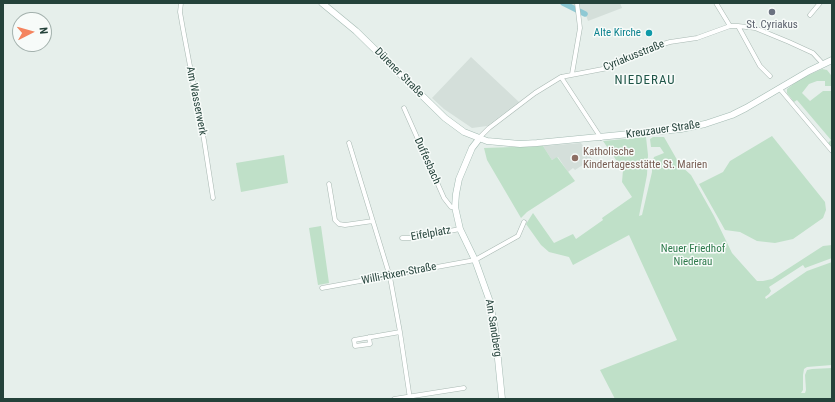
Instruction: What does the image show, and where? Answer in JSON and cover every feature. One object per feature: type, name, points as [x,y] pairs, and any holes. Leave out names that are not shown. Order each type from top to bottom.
[{"type":"main road","name":"Dürener Straße","points":[[322,3],[356,31],[445,118],[464,132],[479,139]]},
{"type":"main road","name":"Kreuzauer Straße","points":[[479,139],[520,144],[601,138],[681,129],[704,124],[746,108],[779,88],[832,60]]},
{"type":"main road","name":"Am Sandberg","points":[[479,139],[472,148],[459,179],[455,207],[460,229],[484,283],[492,310],[502,399]]},
{"type":"street","name":"Am Wasserwerk","points":[[181,3],[180,12],[204,140],[213,198]]},
{"type":"street","points":[[716,3],[730,26]]},
{"type":"street","points":[[810,15],[820,3]]},
{"type":"street","points":[[572,74],[580,28],[577,5]]},
{"type":"street","name":"Cyriakusstraße","points":[[479,139],[489,128],[535,93],[561,77],[608,68],[643,50],[670,42],[697,38],[730,26],[756,28],[812,54],[823,64]]},
{"type":"street","points":[[738,26],[760,66],[770,76]]},
{"type":"street","points":[[561,77],[601,138]]},
{"type":"street","points":[[779,88],[832,151]]},
{"type":"street","name":"Duffesbach","points":[[404,108],[444,198],[451,207],[455,207]]},
{"type":"street","points":[[349,143],[390,277],[410,398]]},
{"type":"street","points":[[329,184],[335,220],[339,224],[345,225],[373,221]]},
{"type":"street","points":[[474,260],[518,236],[524,222]]},
{"type":"street","name":"Eifelplatz","points":[[402,238],[412,238],[460,229]]},
{"type":"street","name":"Willi-Rixen-Straße","points":[[322,288],[390,277],[474,260]]},
{"type":"street","points":[[369,337],[400,332]]},
{"type":"street","points":[[394,399],[410,398],[464,388]]},
{"type":"shaded area","points":[[566,3],[620,3],[622,8],[588,21],[586,15],[580,8]]},
{"type":"shaded area","points":[[471,57],[519,102],[487,126],[472,128],[444,109],[432,98]]},
{"type":"shaded area","name":"Katholische Kindertagesstätte St. Marien","points":[[581,143],[592,159],[575,170],[573,168],[568,172],[558,157],[552,160],[543,146]]},
{"type":"green space","points":[[822,69],[827,70],[831,75],[832,86],[825,86],[825,81],[817,81],[809,84],[802,93],[810,101],[823,91],[832,91],[832,148],[828,143],[831,140],[797,100],[794,102],[787,93],[787,89],[800,79]]},
{"type":"green space","points":[[772,136],[825,202],[826,210],[823,218],[793,239],[775,243],[757,241],[740,232],[725,230],[699,184],[723,172],[730,161]]},
{"type":"green space","name":"Neuer Friedhof Niederau","points":[[646,137],[648,155],[647,175],[639,216],[642,215],[654,157],[664,153],[660,147],[651,147],[650,139],[653,137],[664,137],[680,165],[691,175],[714,216],[732,253],[757,281],[772,279],[823,246],[832,245],[832,258],[805,268],[803,265],[769,287],[771,291],[765,297],[766,299],[807,271],[832,262],[832,365],[807,367],[804,369],[803,390],[801,393],[805,393],[806,390],[805,375],[807,370],[832,368],[832,399],[615,399],[600,370],[677,340],[629,235],[573,265],[569,257],[549,252],[541,245],[526,224],[533,213],[554,243],[573,234],[576,239],[603,220],[602,218],[632,197],[622,182],[623,170],[603,141]]},
{"type":"green space","points":[[543,146],[552,160],[557,157],[575,181],[527,212],[521,218],[487,160],[484,148]]},
{"type":"green space","points":[[284,155],[288,183],[241,192],[236,163]]},
{"type":"green space","points":[[321,226],[329,283],[318,285],[309,228]]},
{"type":"waterway","points":[[563,3],[585,14]]},
{"type":"place","name":"St. Cyriakus","points":[[772,12]]},
{"type":"place","name":"Alte Kirche","points":[[649,33]]},
{"type":"place","name":"Katholische Kindertagesstätte St. Marien","points":[[575,158]]},
{"type":"district","name":"NIEDERAU","points":[[645,81]]}]
